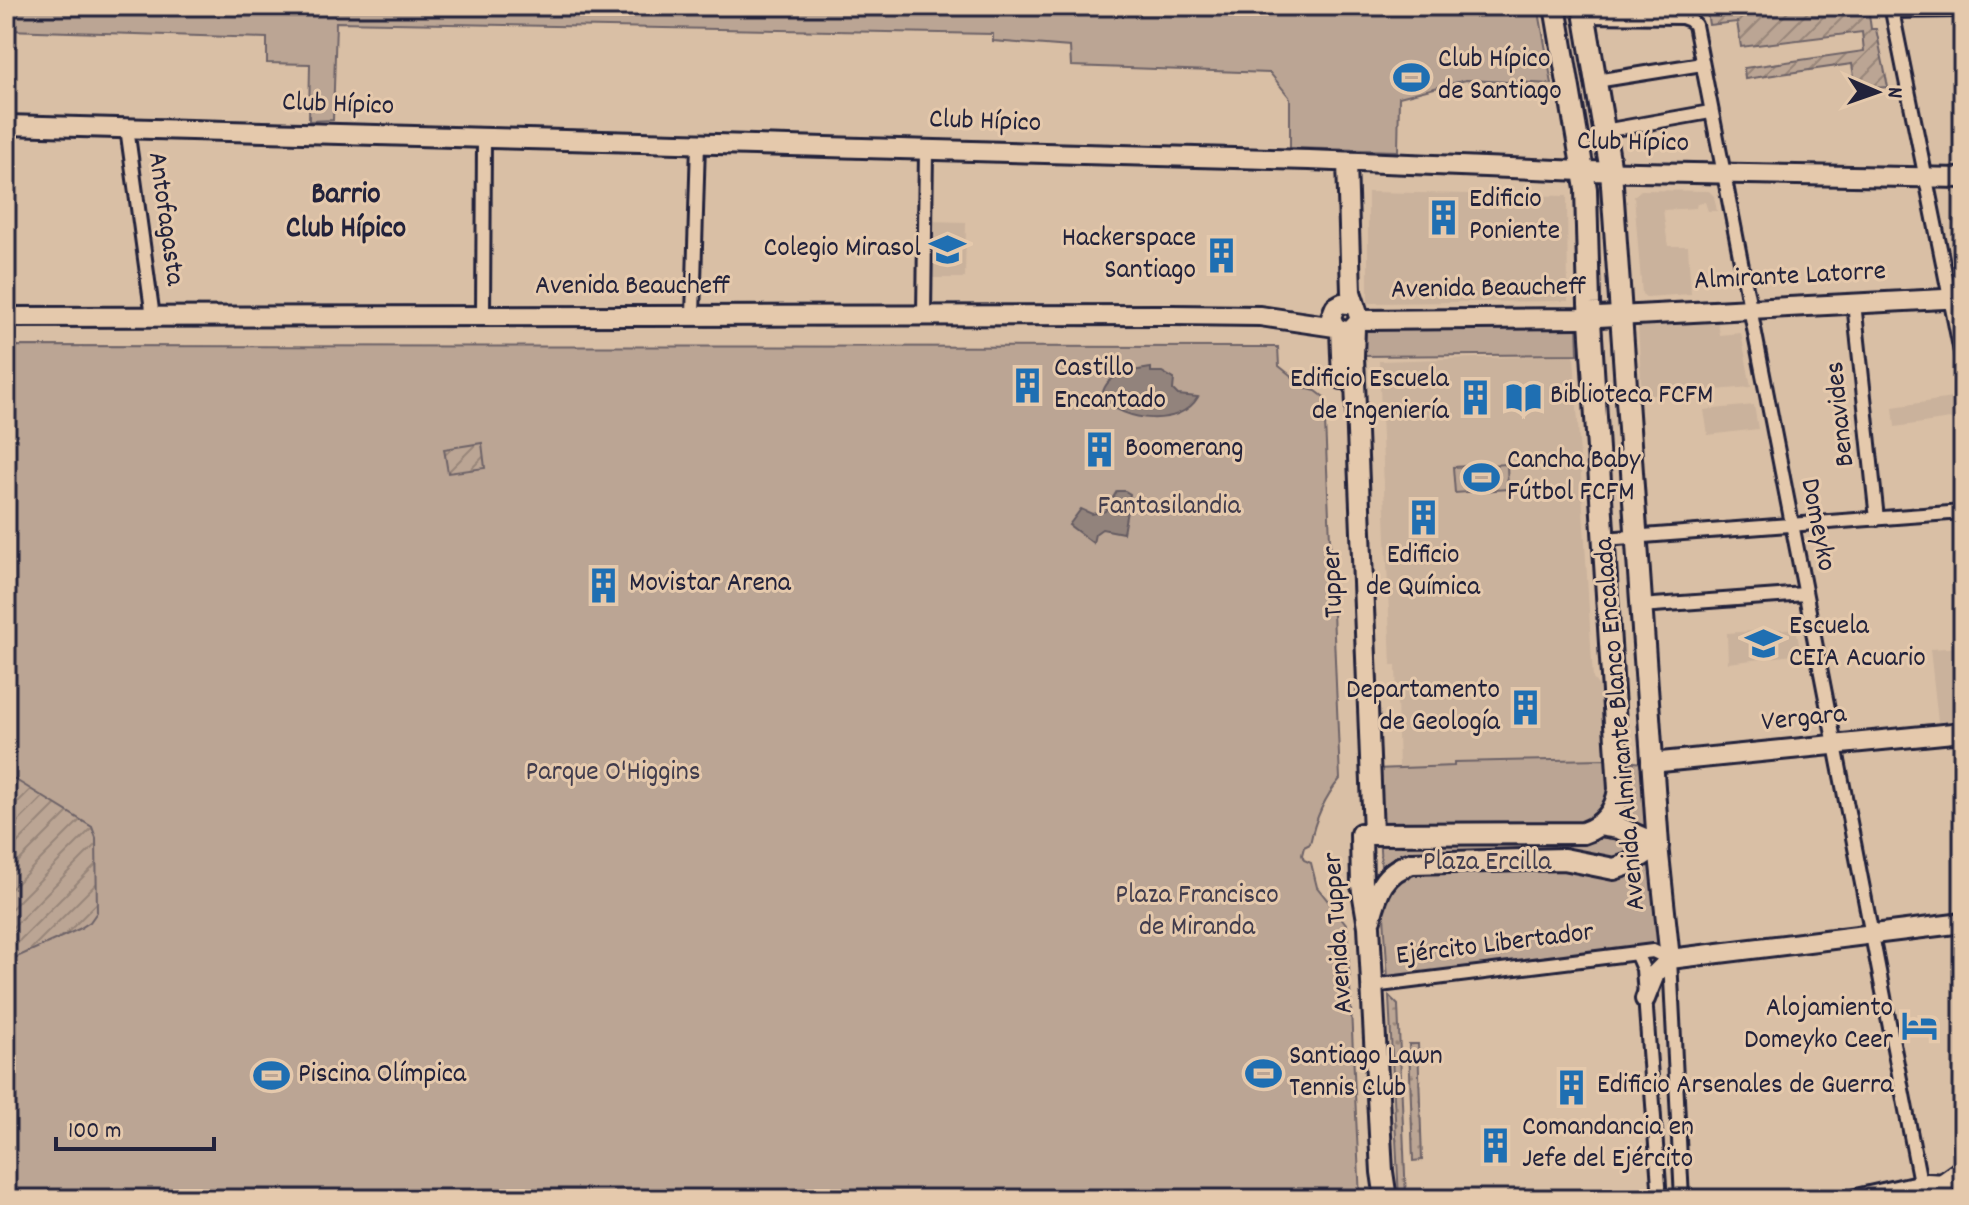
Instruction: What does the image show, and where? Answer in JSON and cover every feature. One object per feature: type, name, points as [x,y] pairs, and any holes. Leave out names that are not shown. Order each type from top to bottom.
[{"type":"main road","name":"Avenida Almirante Blanco Encalada","points":[[1555,6],[1583,171],[1619,789],[1614,808],[1599,825]]},
{"type":"main road","name":"Avenida Almirante Blanco Encalada","points":[[1584,11],[1611,171],[1651,763],[1670,959]]},
{"type":"main road","name":"Club Hípico","points":[[6,125],[926,149],[1583,171],[1963,178]]},
{"type":"main road","name":"Tupper","points":[[1341,162],[1345,317],[1354,357],[1367,834]]},
{"type":"main road","name":"Almirante Latorre","points":[[1620,314],[1956,298]]},
{"type":"main road","name":"Avenida Beaucheff","points":[[6,317],[1590,317],[1620,314]]},
{"type":"main road","points":[[1614,720],[1629,754],[1639,761],[1651,763]]},
{"type":"main road","name":"Vergara","points":[[1651,763],[1963,732]]},
{"type":"main road","points":[[1367,834],[1575,834],[1599,825],[1619,828],[1658,845]]},
{"type":"main road","name":"Avenida Tupper","points":[[1367,834],[1362,885],[1369,926],[1386,1199]]},
{"type":"main road","points":[[1369,926],[1381,885],[1396,870],[1412,863],[1564,859],[1614,869],[1629,864],[1658,845]]},
{"type":"main road","points":[[1645,999],[1655,974],[1670,959],[1963,923]]},
{"type":"main road","name":"Avenida Tupper","points":[[1377,1199],[1382,1172]]},
{"type":"main road","points":[[1921,1190],[1955,1175]]},
{"type":"street","points":[[1963,10],[1891,9],[1926,177],[1956,298],[1963,362]]},
{"type":"street","name":"Domeyko","points":[[1584,11],[1682,17],[1695,25],[1921,1190]]},
{"type":"street","points":[[1596,81],[1702,64]]},
{"type":"street","points":[[1604,131],[1710,112]]},
{"type":"street","name":"Antofagasta","points":[[127,128],[153,317]]},
{"type":"street","points":[[483,316],[484,139]]},
{"type":"street","points":[[693,316],[698,143]]},
{"type":"street","points":[[924,316],[926,149]]},
{"type":"street","name":"Benavides","points":[[1854,303],[1877,519]]},
{"type":"street","points":[[1604,539],[1963,512]]},
{"type":"street","points":[[1640,606],[1805,594]]},
{"type":"street","name":"Ejército Libertador","points":[[1372,986],[1636,953],[1660,952],[1670,959]]},
{"type":"street","points":[[1636,953],[1643,969],[1660,1199]]},
{"type":"street","name":"Avenida Almirante Blanco Encalada","points":[[1670,959],[1682,1199]]},
{"type":"street","points":[[1656,1156],[1679,1154]]},
{"type":"street","points":[[1842,1199],[1921,1190]]},
{"type":"shaded area","points":[[1641,190],[1709,191],[1714,196],[1717,211],[1708,211],[1705,202],[1697,203],[1696,208],[1663,210],[1668,246],[1688,246],[1691,294],[1646,297],[1642,294],[1634,196]]},
{"type":"shaded area","points":[[1368,192],[1567,196],[1568,301],[1368,303]]},
{"type":"shaded area","name":"Colegio Mirasol","points":[[928,221],[966,222],[965,278],[927,278]]},
{"type":"shaded area","points":[[1717,317],[1720,335],[1741,333],[1751,387],[1642,396],[1638,325],[1644,321]]},
{"type":"shaded area","points":[[1574,355],[1593,679],[1602,690],[1604,759],[1455,762],[1454,766],[1399,768],[1396,665],[1391,665],[1379,361]]},
{"type":"shaded area","points":[[1151,368],[1151,372],[1162,372],[1174,379],[1173,390],[1178,395],[1198,397],[1190,407],[1178,414],[1152,418],[1124,412],[1102,398],[1107,383],[1113,378]]},
{"type":"shaded area","points":[[1952,398],[1957,418],[1895,427],[1893,407]]},
{"type":"shaded area","points":[[1754,405],[1758,429],[1708,435],[1704,410]]},
{"type":"shaded area","points":[[1117,491],[1130,494],[1123,533],[1102,529],[1095,534],[1093,543],[1069,525],[1081,509],[1092,514],[1105,511]]},
{"type":"shaded area","name":"Escuela CEIA Acuario","points":[[1796,628],[1801,654],[1728,663],[1727,633]]},
{"type":"shaded area","points":[[1963,647],[1963,719],[1938,722],[1930,649]]},
{"type":"green space","name":"Club Hípico de Santiago","points":[[6,6],[1538,6],[1552,84],[1466,80],[1399,97],[1398,151],[1290,148],[1290,98],[1270,73],[1071,66],[1070,47],[993,41],[993,34],[336,22],[333,120],[309,121],[310,64],[267,63],[267,38],[6,30]]},
{"type":"green space","points":[[1706,6],[1868,6],[1871,29],[1876,29],[1888,87],[1856,89],[1852,64],[1745,79],[1744,68],[1864,51],[1862,32],[1741,47],[1737,22],[1709,25]]},
{"type":"green space","points":[[1577,324],[1578,354],[1360,356],[1360,335],[1364,327]]},
{"type":"green space","name":"Parque O'Higgins","points":[[6,346],[1278,347],[1279,366],[1308,389],[1324,397],[1340,779],[1317,817],[1310,844],[1304,847],[1302,855],[1304,860],[1311,863],[1317,887],[1347,925],[1360,1199],[6,1199]]},
{"type":"green space","points":[[482,443],[485,468],[448,473],[444,449]]},
{"type":"green space","name":"Cancha Baby Fútbol FCFM","points":[[1507,464],[1508,489],[1455,493],[1453,467]]},
{"type":"green space","name":"Plaza Ercilla","points":[[1603,759],[1644,763],[1658,944],[1388,980],[1375,769],[1454,766],[1454,762]]},
{"type":"green space","points":[[6,774],[92,827],[96,838],[97,912],[90,922],[79,929],[6,962]]},
{"type":"green space","points":[[1389,996],[1398,1005],[1406,1199],[1399,1199]]},
{"type":"green space","points":[[1409,1044],[1418,1044],[1422,1160],[1413,1161]]},
{"type":"tunnel","points":[[1950,1199],[1963,1193]]},
{"type":"place","name":"Club Hípico de Santiago","points":[[1412,77]]},
{"type":"place","name":"Edificio Poniente","points":[[1443,217]]},
{"type":"place","name":"Colegio Mirasol","points":[[947,250]]},
{"type":"place","name":"Hackerspace Santiago","points":[[1222,256]]},
{"type":"place","name":"Castillo Encantado","points":[[1028,386]]},
{"type":"place","name":"Edificio Escuela de Ingeniería","points":[[1475,397]]},
{"type":"place","name":"Biblioteca FCFM","points":[[1524,397]]},
{"type":"place","name":"Boomerang","points":[[1099,450]]},
{"type":"place","name":"Cancha Baby Fútbol FCFM","points":[[1481,478]]},
{"type":"place","name":"Edificio de Química","points":[[1423,517]]},
{"type":"place","name":"Movistar Arena","points":[[603,585]]},
{"type":"place","name":"Escuela CEIA Acuario","points":[[1763,644]]},
{"type":"place","name":"Departamento de Geología","points":[[1526,708]]},
{"type":"place","name":"Alojamiento Domeyko Ceer","points":[[1919,1026]]},
{"type":"place","name":"Santiago Lawn Tennis Club","points":[[1263,1074]]},
{"type":"place","name":"Piscina Olímpica","points":[[272,1076]]},
{"type":"place","name":"Edificio Arsenales de Guerra","points":[[1571,1087]]},
{"type":"place","name":"Comandancia en Jefe del Ejército","points":[[1496,1145]]},
{"type":"district","name":"Barrio Club Hípico","points":[[346,213]]},
{"type":"park label","name":"Fantasilandia","points":[[1169,508]]},
{"type":"park label","name":"Plaza Francisco de Miranda","points":[[1197,913]]}]
